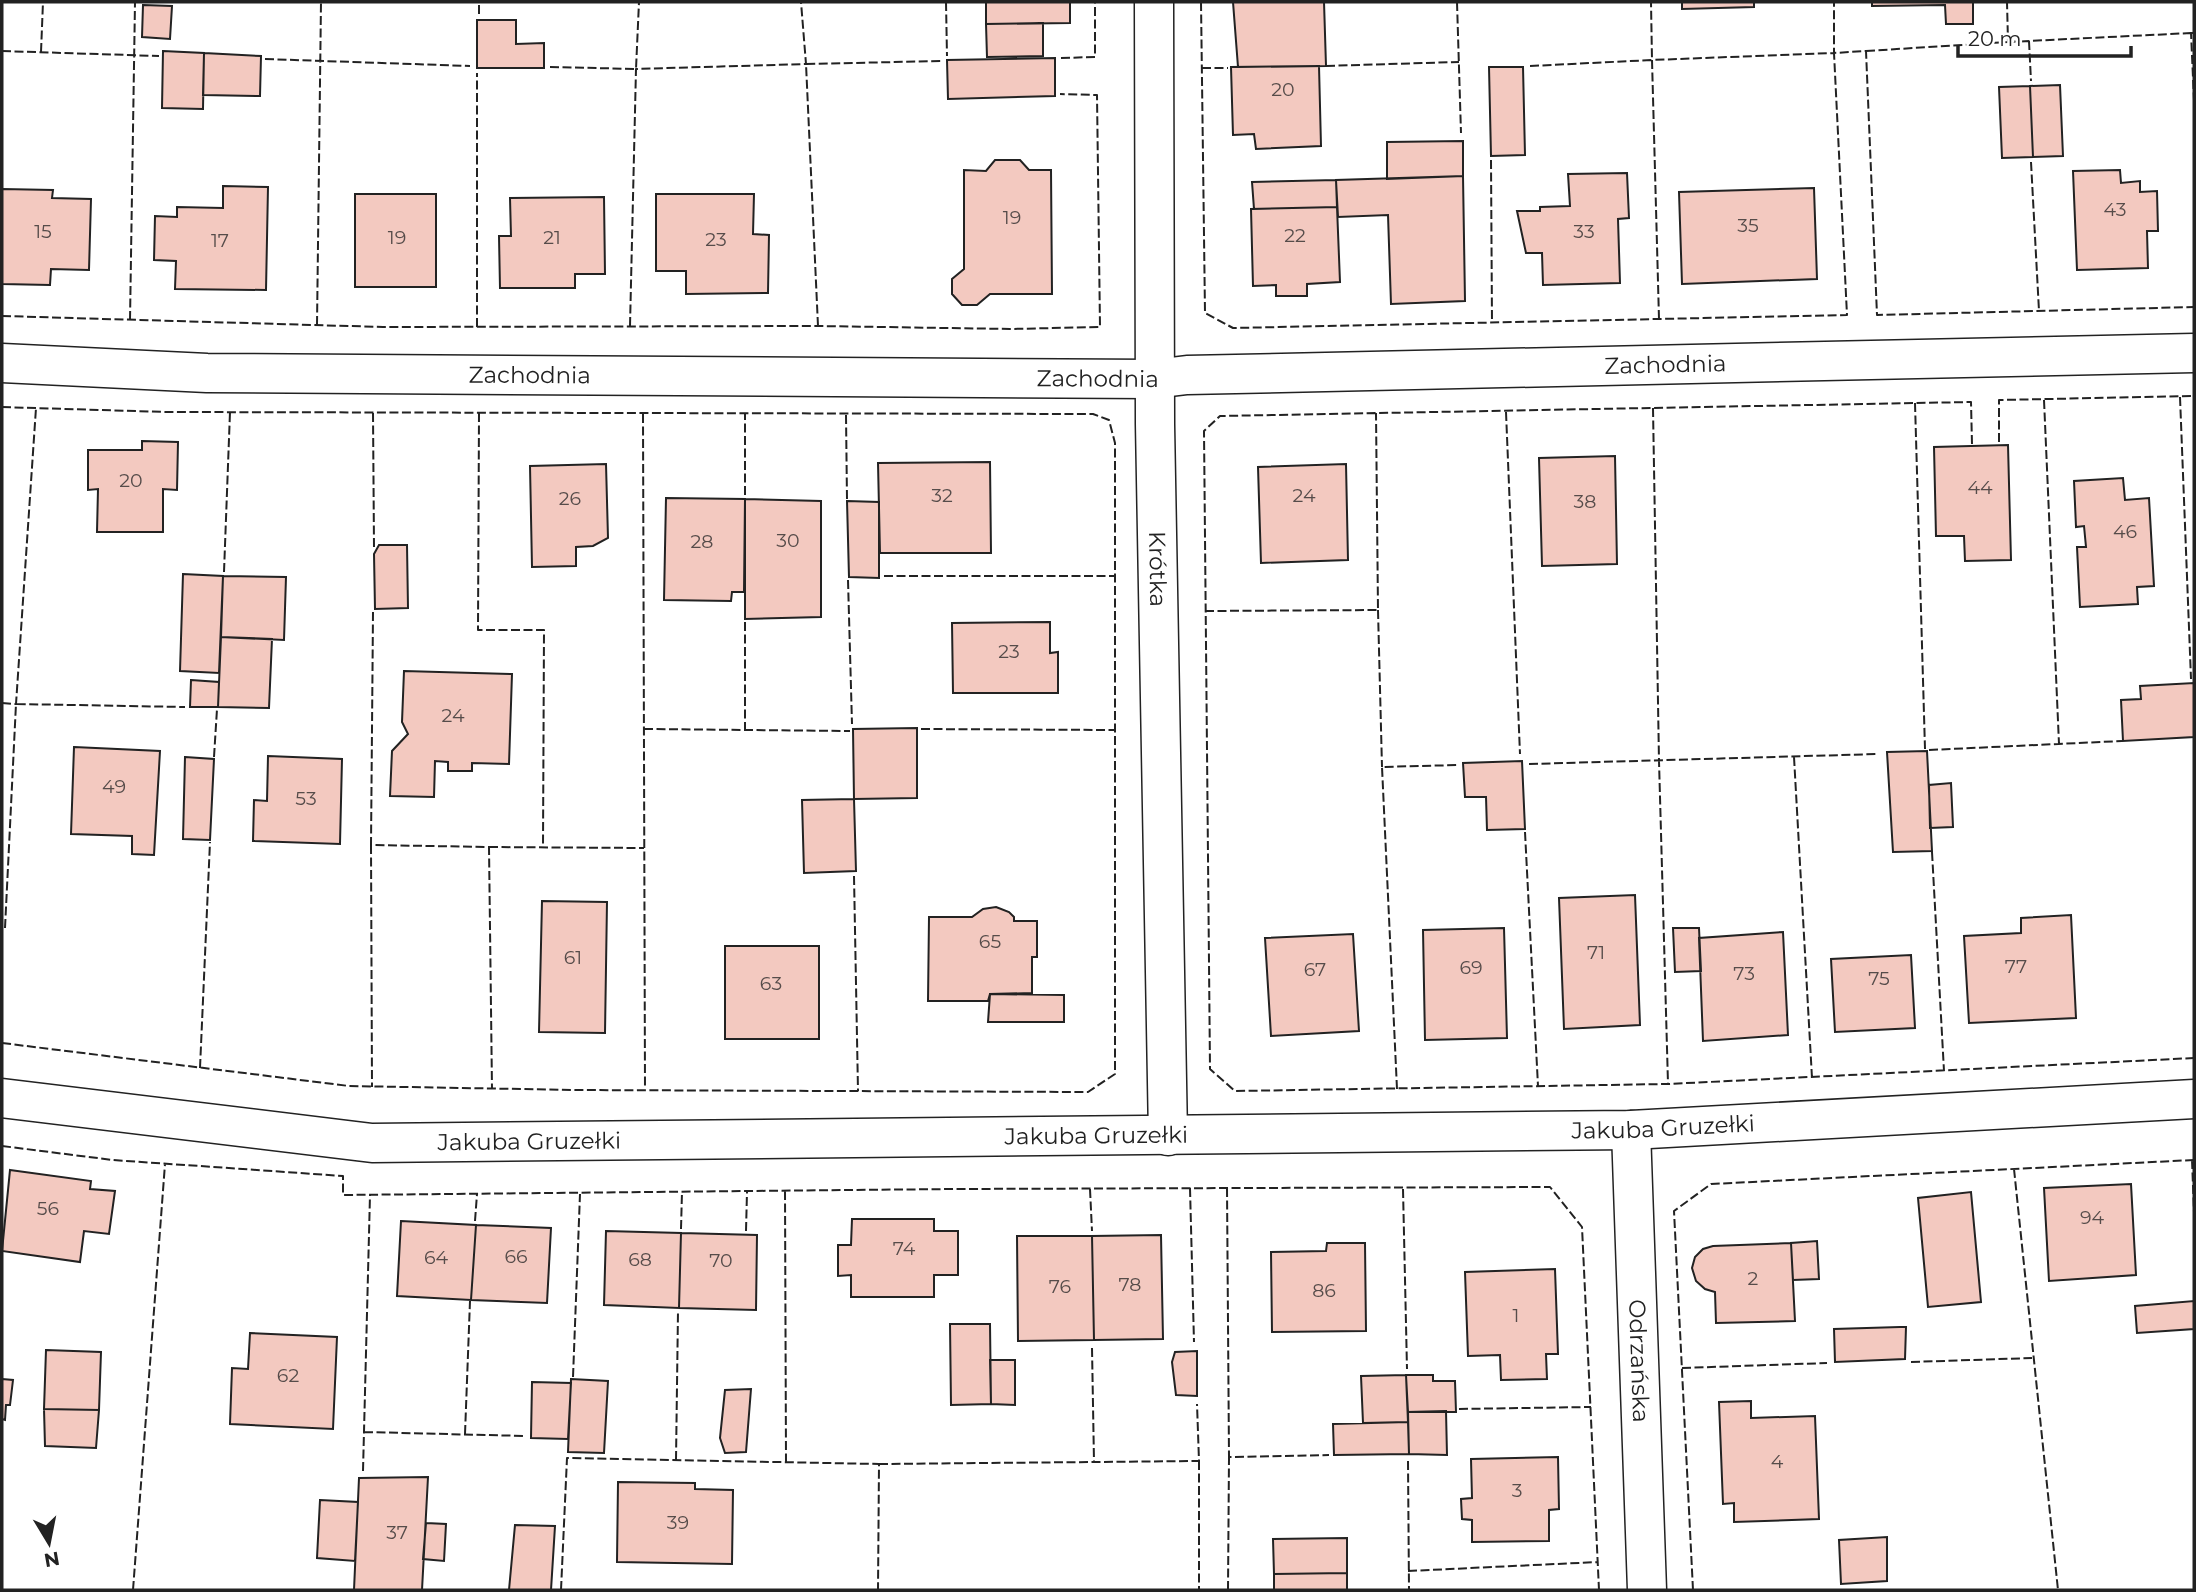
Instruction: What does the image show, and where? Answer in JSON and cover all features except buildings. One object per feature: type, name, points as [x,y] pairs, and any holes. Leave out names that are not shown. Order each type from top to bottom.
[{"type":"street","name":"Krótka","points":[[1154,2],[1154,379],[1168,1136]]},
{"type":"street","name":"Zachodnia","points":[[2,363],[207,373],[1154,379],[1201,374],[2194,353]]},
{"type":"street","name":"Jakuba Gruzełki","points":[[2,1098],[372,1143],[1631,1130],[2194,1099]]},
{"type":"street","name":"Odrzańska","points":[[1631,1130],[1647,1590]]},
{"type":"fence","points":[[41,52],[43,2]]},
{"type":"fence","points":[[130,320],[135,2]]},
{"type":"fence","points":[[317,325],[321,2]]},
{"type":"fence","points":[[479,2],[479,14]]},
{"type":"fence","points":[[550,67],[636,69],[639,2]]},
{"type":"fence","points":[[630,326],[636,69],[806,64],[801,2]]},
{"type":"fence","points":[[946,2],[947,56]]},
{"type":"fence","points":[[1061,58],[1095,57],[1095,2]]},
{"type":"fence","points":[[1201,2],[1205,313],[1233,328],[1847,315],[1834,53],[1866,51],[1877,315],[2194,307]]},
{"type":"fence","points":[[1457,2],[1461,133]]},
{"type":"fence","points":[[1530,66],[1652,60],[1651,2]]},
{"type":"fence","points":[[1659,319],[1652,60],[1834,53],[1834,2]]},
{"type":"fence","points":[[1866,51],[2008,42],[2007,2]]},
{"type":"fence","points":[[2194,33],[2191,33],[2194,100]]},
{"type":"fence","points":[[2008,42],[2191,33]]},
{"type":"fence","points":[[2029,41],[2031,81]]},
{"type":"fence","points":[[2,51],[159,56]]},
{"type":"fence","points":[[265,59],[470,66]]},
{"type":"fence","points":[[818,326],[806,64],[942,61]]},
{"type":"fence","points":[[1326,66],[1459,62]]},
{"type":"fence","points":[[1202,68],[1228,68]]},
{"type":"fence","points":[[477,73],[477,327]]},
{"type":"fence","points":[[2,316],[383,327],[1100,327],[1097,95],[1060,94]]},
{"type":"fence","points":[[1491,160],[1492,323]]},
{"type":"fence","points":[[2031,162],[2039,311]]},
{"type":"fence","points":[[1999,442],[1999,400],[2194,396]]},
{"type":"fence","points":[[2180,397],[2191,679]]},
{"type":"fence","points":[[2044,400],[2059,744]]},
{"type":"fence","points":[[1972,444],[1971,402],[1220,416],[1204,431],[1210,1069],[1235,1091],[1668,1084],[2194,1058]]},
{"type":"fence","points":[[1915,403],[1925,749]]},
{"type":"fence","points":[[2,407],[167,412],[1093,414],[1109,420],[1115,443],[1115,1074],[1088,1092],[576,1090],[349,1086],[2,1043]]},
{"type":"fence","points":[[2,703],[16,704],[36,408]]},
{"type":"fence","points":[[1653,408],[1668,1084]]},
{"type":"fence","points":[[224,572],[230,412]]},
{"type":"fence","points":[[1506,412],[1520,754]]},
{"type":"fence","points":[[373,413],[374,547]]},
{"type":"fence","points":[[479,413],[478,630],[544,630],[543,847]]},
{"type":"fence","points":[[1205,611],[1378,610],[1376,413]]},
{"type":"fence","points":[[643,414],[645,1089]]},
{"type":"fence","points":[[745,414],[745,495]]},
{"type":"fence","points":[[846,415],[847,499]]},
{"type":"fence","points":[[884,576],[1116,576]]},
{"type":"fence","points":[[848,580],[852,724]]},
{"type":"fence","points":[[1378,610],[1382,767]]},
{"type":"fence","points":[[373,612],[371,845],[489,847],[492,1089]]},
{"type":"fence","points":[[745,622],[745,731]]},
{"type":"fence","points":[[5,928],[16,704],[185,707]]},
{"type":"fence","points":[[214,757],[217,709]]},
{"type":"fence","points":[[644,729],[850,731]]},
{"type":"fence","points":[[921,729],[1115,730]]},
{"type":"fence","points":[[1929,750],[2122,741]]},
{"type":"fence","points":[[1529,764],[1878,754]]},
{"type":"fence","points":[[1794,757],[1812,1078]]},
{"type":"fence","points":[[1397,1089],[1382,767],[1458,765]]},
{"type":"fence","points":[[1525,832],[1538,1086]]},
{"type":"fence","points":[[200,1068],[210,842]]},
{"type":"fence","points":[[371,845],[372,1087]]},
{"type":"fence","points":[[489,847],[644,848]]},
{"type":"fence","points":[[1932,852],[1944,1071]]},
{"type":"fence","points":[[854,876],[858,1091]]},
{"type":"fence","points":[[2,1146],[113,1160],[343,1176],[343,1195],[1550,1187],[1582,1227],[1599,1590]]},
{"type":"fence","points":[[2192,1160],[2194,1212]]},
{"type":"fence","points":[[1693,1590],[1674,1211],[1711,1184],[2194,1160]]},
{"type":"fence","points":[[133,1590],[165,1164]]},
{"type":"fence","points":[[2014,1169],[2058,1590]]},
{"type":"fence","points":[[1190,1188],[1194,1342]]},
{"type":"fence","points":[[1227,1188],[1229,1457],[1329,1455]]},
{"type":"fence","points":[[1090,1189],[1092,1231]]},
{"type":"fence","points":[[1403,1189],[1407,1369]]},
{"type":"fence","points":[[785,1191],[786,1462]]},
{"type":"fence","points":[[681,1229],[682,1192]]},
{"type":"fence","points":[[746,1231],[747,1192]]},
{"type":"fence","points":[[475,1221],[477,1194]]},
{"type":"fence","points":[[573,1377],[580,1194]]},
{"type":"fence","points":[[363,1471],[370,1195]]},
{"type":"fence","points":[[465,1434],[470,1301]]},
{"type":"fence","points":[[676,1460],[678,1311]]},
{"type":"fence","points":[[1092,1348],[1094,1462]]},
{"type":"fence","points":[[1911,1362],[2032,1358]]},
{"type":"fence","points":[[1682,1368],[1827,1363]]},
{"type":"fence","points":[[879,1464],[1199,1461],[1197,1404]]},
{"type":"fence","points":[[1459,1409],[1591,1407]]},
{"type":"fence","points":[[364,1432],[526,1436]]},
{"type":"fence","points":[[1228,1590],[1229,1457]]},
{"type":"fence","points":[[561,1590],[567,1458],[879,1464],[878,1590]]},
{"type":"fence","points":[[1199,1461],[1199,1590]]},
{"type":"fence","points":[[1408,1461],[1409,1590]]},
{"type":"fence","points":[[1408,1571],[1598,1562]]}]
